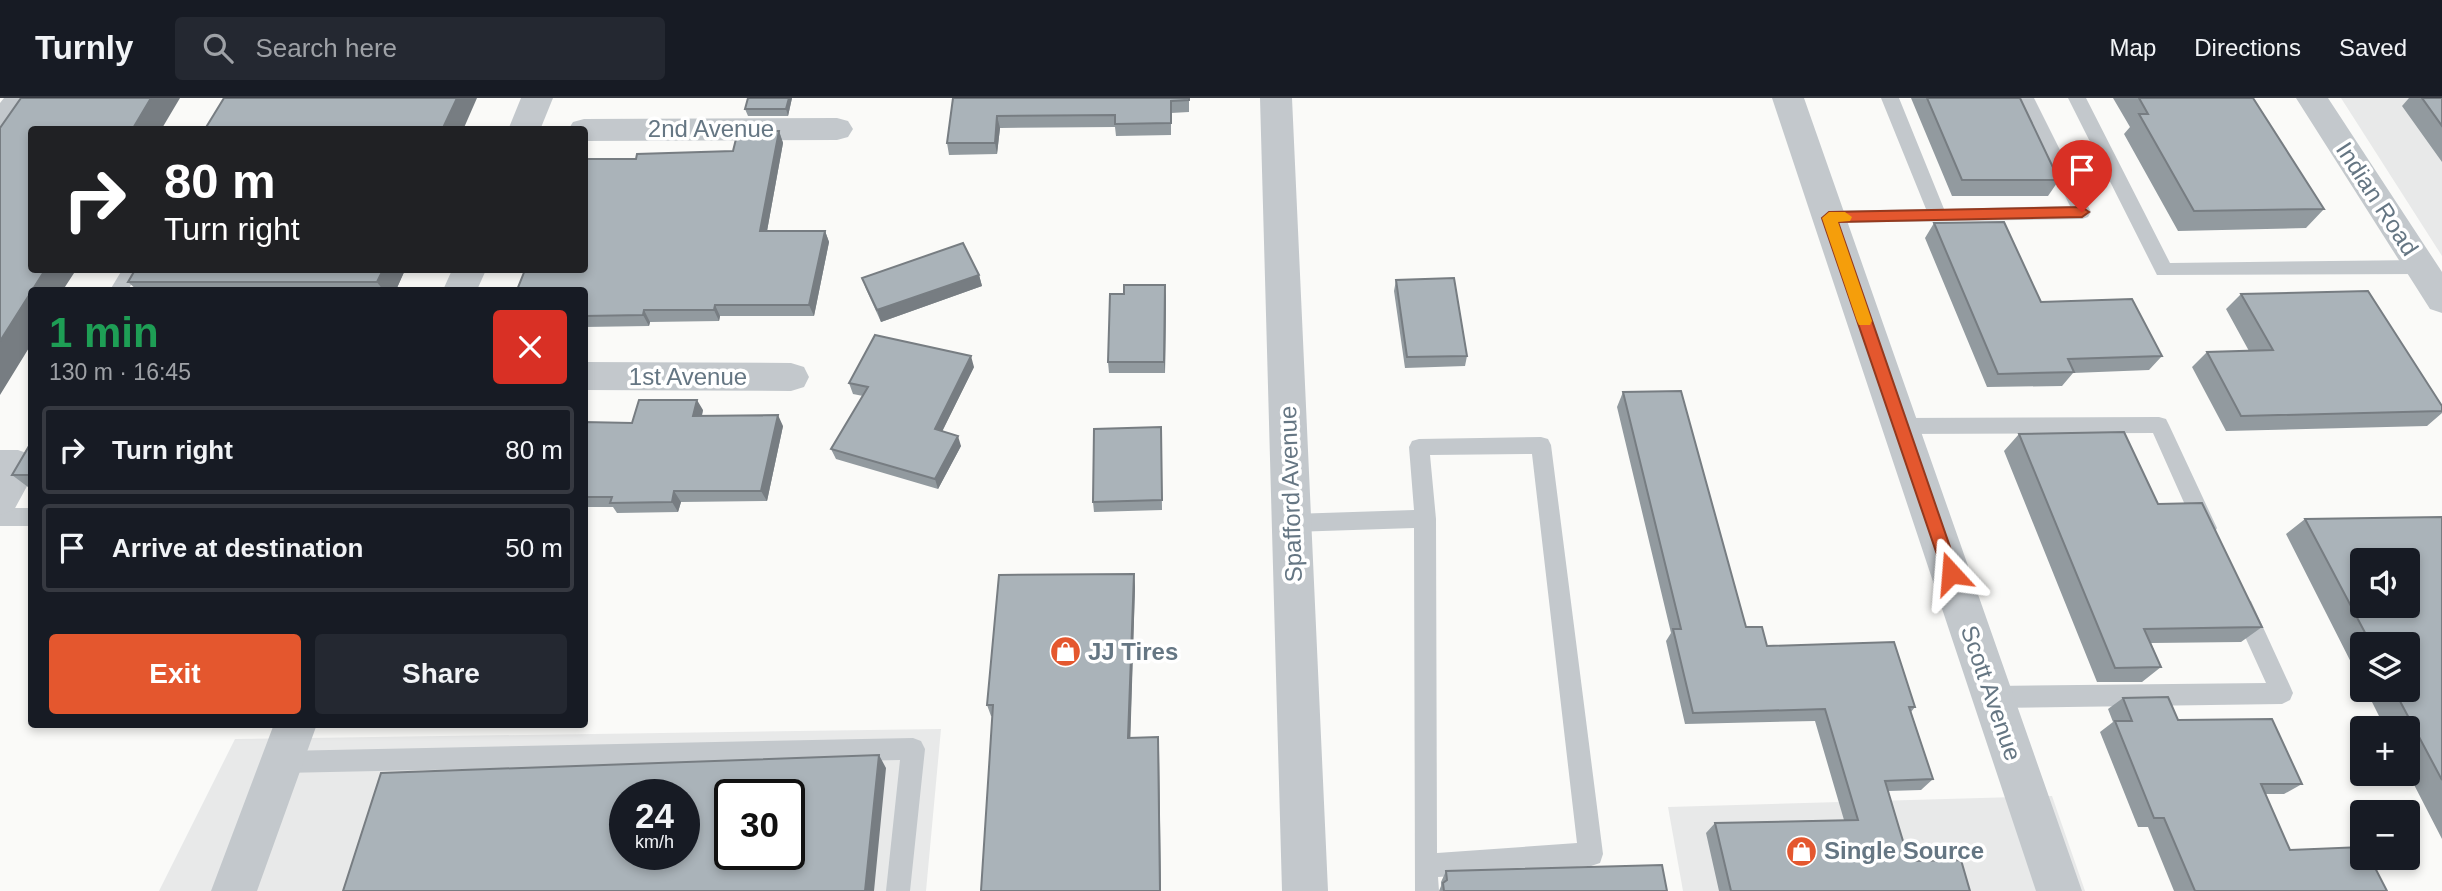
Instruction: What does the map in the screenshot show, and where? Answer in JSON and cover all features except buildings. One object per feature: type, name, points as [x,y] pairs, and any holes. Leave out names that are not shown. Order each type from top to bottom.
[{"type":"street","points":[[0,127],[20,98]]},
{"type":"street","points":[[526,126],[537,98]]},
{"type":"street","name":"Spafford Avenue","points":[[1276,98],[1305,891]]},
{"type":"street","name":"Scott Avenue","points":[[1788,98],[2059,891]]},
{"type":"street","name":"Indian Road","points":[[2312,98],[2442,300]]},
{"type":"street","name":"2nd Avenue","points":[[588,130],[837,129]]},
{"type":"street","name":"1st Avenue","points":[[588,376],[790,377]]},
{"type":"street","points":[[0,499],[14,462]]},
{"type":"street","points":[[234,891],[289,743]]},
{"type":"lane","points":[[1889,98],[1938,215]]},
{"type":"lane","points":[[1829,218],[2082,212],[2025,98]]},
{"type":"lane","points":[[2077,98],[2164,270],[2421,267]]},
{"type":"lane","points":[[1900,425],[2159,425],[2215,547]]},
{"type":"lane","points":[[1425,866],[1591,854],[1541,445],[1419,447],[1425,519],[1425,866],[1427,891]]},
{"type":"lane","points":[[0,517],[28,517]]},
{"type":"lane","points":[[1292,523],[1425,519]]},
{"type":"lane","points":[[1993,697],[2282,693],[2232,583]]},
{"type":"lane","points":[[289,743],[913,749],[898,891]]},
{"type":"shaded area","points":[[2341,98],[2442,98],[2442,256]]},
{"type":"shaded area","points":[[941,729],[926,891],[159,891],[235,739]]},
{"type":"shaded area","points":[[2052,796],[2085,891],[1683,891],[1668,807]]},
{"type":"slow traffic","points":[[1845,217],[1829,218],[1864,321]]},
{"type":"place","name":"JJ Tires","points":[[1065,652]]},
{"type":"place","name":"Single Source","points":[[1801,851]]},
{"type":"route","points":[[1951,573],[1829,218],[2082,212]]}]
